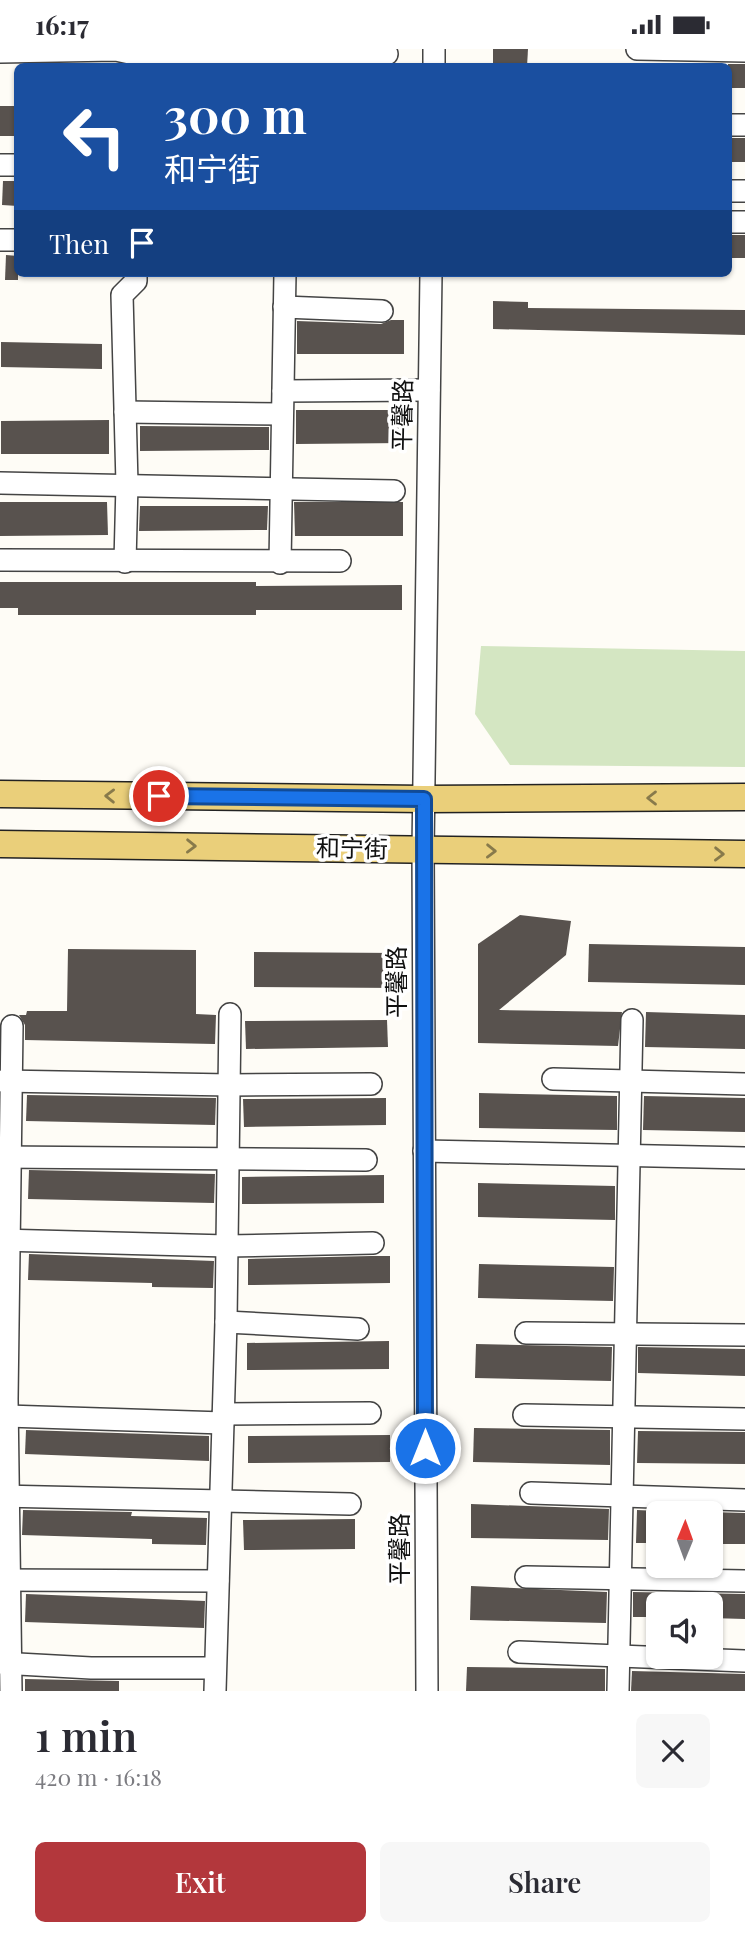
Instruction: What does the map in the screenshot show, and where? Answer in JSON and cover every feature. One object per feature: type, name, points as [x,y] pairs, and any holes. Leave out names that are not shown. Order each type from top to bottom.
[{"type":"main road","name":"和宁街","points":[[0,794],[424,799],[745,797]]},
{"type":"main road","name":"和宁街","points":[[0,844],[745,854]]},
{"type":"street","points":[[637,49],[745,51]]},
{"type":"street","points":[[0,52],[115,55],[157,63],[387,54]]},
{"type":"street","points":[[125,562],[127,484],[122,295],[136,281],[136,277]]},
{"type":"street","points":[[279,563],[285,277]]},
{"type":"street","name":"平馨路","points":[[426,1691],[423,849],[431,277]]},
{"type":"street","points":[[284,307],[382,311]]},
{"type":"street","points":[[283,391],[429,390]]},
{"type":"street","points":[[125,412],[282,414]]},
{"type":"street","points":[[0,483],[127,484],[281,491],[394,491]]},
{"type":"street","points":[[0,560],[279,563],[340,561]]},
{"type":"street","points":[[215,1691],[226,1322],[230,1014]]},
{"type":"street","points":[[618,1691],[632,1020]]},
{"type":"street","points":[[11,1691],[5,1662],[4,1326],[7,1081],[12,1026]]},
{"type":"street","points":[[553,1079],[745,1084]]},
{"type":"street","points":[[7,1081],[230,1085],[371,1084]]},
{"type":"street","points":[[424,1151],[745,1158]]},
{"type":"street","points":[[6,1158],[366,1160]]},
{"type":"street","points":[[5,1241],[227,1246],[373,1243]]},
{"type":"street","points":[[226,1322],[358,1329]]},
{"type":"street","points":[[526,1333],[745,1335]]},
{"type":"street","points":[[5,1405],[223,1418],[370,1413]]},
{"type":"street","points":[[524,1415],[745,1419]]},
{"type":"street","points":[[531,1493],[745,1500]]},
{"type":"street","points":[[4,1496],[220,1504],[350,1504]]},
{"type":"street","points":[[526,1577],[745,1581]]},
{"type":"street","points":[[5,1580],[218,1581]]},
{"type":"street","points":[[519,1652],[745,1661]]},
{"type":"street","points":[[5,1662],[91,1668],[215,1668]]},
{"type":"green space","points":[[481,646],[745,651],[745,767],[510,765],[475,714]]},
{"type":"building","points":[[493,49],[528,49],[527,63],[493,63]]},
{"type":"building","points":[[732,64],[745,64],[745,88],[732,88]]},
{"type":"building","points":[[0,106],[14,106],[14,136],[0,136]]},
{"type":"building","points":[[732,138],[745,138],[745,162],[732,162]]},
{"type":"building","points":[[3,181],[14,181],[14,206],[2,205]]},
{"type":"building","points":[[732,235],[745,235],[745,258],[732,258]]},
{"type":"building","points":[[6,255],[14,256],[14,277],[18,277],[18,280],[5,280]]},
{"type":"building","points":[[493,301],[528,302],[528,308],[745,310],[745,335],[493,329]]},
{"type":"building","points":[[391,320],[404,320],[404,354],[297,354],[297,321],[381,324]]},
{"type":"building","points":[[1,342],[102,344],[102,369],[1,367]]},
{"type":"building","points":[[296,410],[404,410],[405,443],[296,444]]},
{"type":"building","points":[[109,420],[109,454],[1,454],[1,421]]},
{"type":"building","points":[[140,426],[269,427],[269,450],[140,451]]},
{"type":"building","points":[[0,502],[107,502],[108,535],[0,536]]},
{"type":"building","points":[[294,502],[403,502],[403,536],[295,536]]},
{"type":"building","points":[[140,506],[268,506],[267,530],[139,531]]},
{"type":"building","points":[[0,582],[402,585],[402,610],[256,610],[256,615],[18,615],[18,608],[0,608]]},
{"type":"building","points":[[520,915],[571,921],[566,955],[499,1010],[622,1012],[618,1046],[478,1043],[478,944]]},
{"type":"building","points":[[589,944],[745,947],[745,985],[588,982]]},
{"type":"building","points":[[68,949],[196,950],[196,1014],[216,1015],[215,1044],[25,1040],[25,1025],[19,1015],[26,1015],[27,1011],[67,1011]]},
{"type":"building","points":[[254,952],[398,953],[398,988],[254,987]]},
{"type":"building","points":[[646,1012],[745,1015],[745,1049],[645,1047]]},
{"type":"building","points":[[387,1020],[388,1047],[246,1049],[245,1021]]},
{"type":"building","points":[[479,1093],[617,1096],[617,1130],[479,1128]]},
{"type":"building","points":[[27,1095],[216,1098],[215,1125],[26,1121]]},
{"type":"building","points":[[644,1096],[745,1098],[745,1132],[643,1130]]},
{"type":"building","points":[[386,1098],[386,1125],[244,1127],[243,1099]]},
{"type":"building","points":[[29,1170],[215,1174],[214,1203],[28,1199]]},
{"type":"building","points":[[384,1175],[384,1203],[242,1204],[242,1177]]},
{"type":"building","points":[[478,1183],[615,1186],[615,1220],[478,1217]]},
{"type":"building","points":[[29,1254],[214,1261],[213,1288],[152,1287],[152,1283],[28,1280]]},
{"type":"building","points":[[390,1256],[390,1283],[248,1285],[248,1259]]},
{"type":"building","points":[[479,1264],[614,1267],[613,1301],[478,1298]]},
{"type":"building","points":[[389,1341],[389,1369],[247,1370],[247,1343]]},
{"type":"building","points":[[476,1344],[612,1347],[611,1381],[475,1378]]},
{"type":"building","points":[[638,1347],[745,1349],[745,1376],[638,1373]]},
{"type":"building","points":[[474,1428],[610,1430],[610,1465],[473,1462]]},
{"type":"building","points":[[26,1430],[209,1436],[209,1461],[25,1454]]},
{"type":"building","points":[[638,1431],[745,1432],[745,1464],[637,1463]]},
{"type":"building","points":[[390,1435],[390,1462],[248,1463],[248,1436]]},
{"type":"building","points":[[471,1504],[609,1509],[608,1540],[471,1538]]},
{"type":"building","points":[[23,1510],[132,1512],[131,1516],[207,1518],[206,1545],[152,1544],[152,1539],[22,1535]]},
{"type":"building","points":[[637,1510],[646,1510],[646,1543],[636,1543]]},
{"type":"building","points":[[723,1512],[745,1513],[745,1544],[723,1544]]},
{"type":"building","points":[[355,1519],[355,1549],[244,1550],[243,1520]]},
{"type":"building","points":[[471,1586],[607,1592],[606,1623],[470,1620]]},
{"type":"building","points":[[633,1592],[646,1592],[646,1617],[633,1617]]},
{"type":"building","points":[[26,1594],[205,1601],[204,1628],[25,1622]]},
{"type":"building","points":[[723,1594],[745,1594],[745,1619],[723,1618]]},
{"type":"building","points":[[467,1667],[605,1669],[605,1691],[466,1691]]},
{"type":"building","points":[[632,1671],[745,1674],[745,1691],[631,1691]]},
{"type":"building","points":[[25,1679],[119,1681],[119,1691],[25,1691]]},
{"type":"route","points":[[159,796],[424,799],[425,1448]]}]
